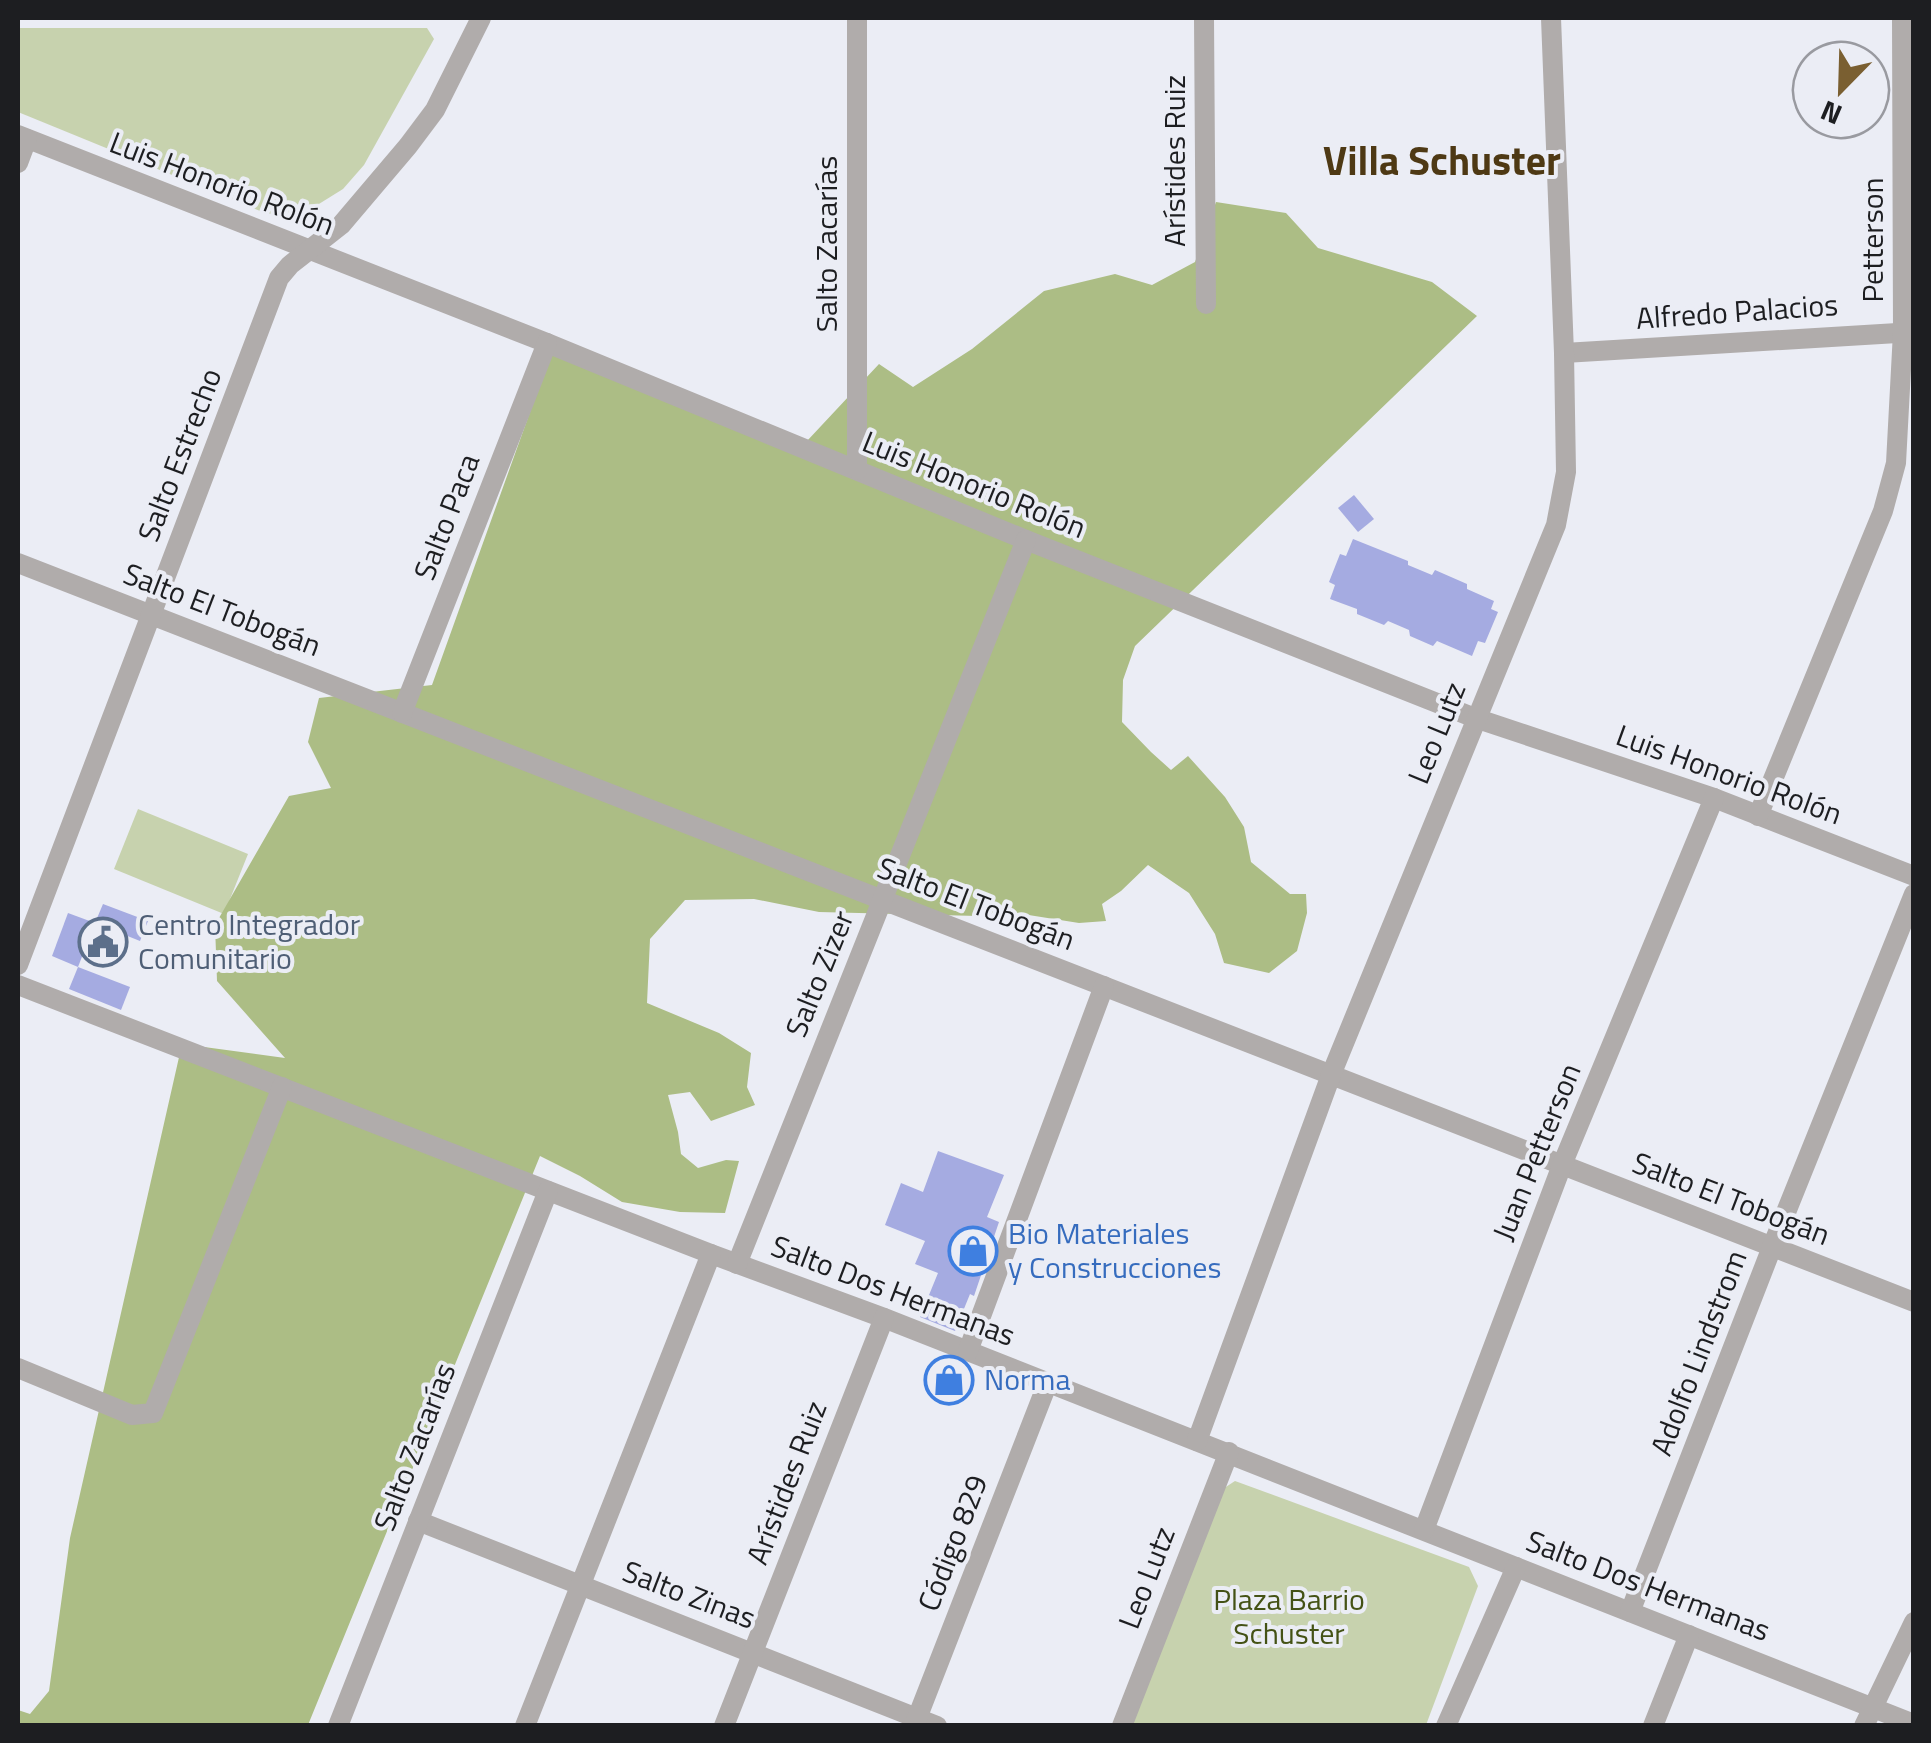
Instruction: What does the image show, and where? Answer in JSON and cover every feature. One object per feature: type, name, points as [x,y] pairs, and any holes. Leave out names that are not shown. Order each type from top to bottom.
[{"type":"street","name":"Salto Estrecho","points":[[18,965],[279,278],[341,225],[408,146],[434,110],[480,18]]},
{"type":"street","name":"Salto Zacarías","points":[[857,470],[858,18]]},
{"type":"street","name":"Arístides Ruiz","points":[[1204,18],[1206,304]]},
{"type":"street","name":"Leo Lutz","points":[[1197,1441],[1331,1075],[1556,525],[1566,472],[1551,18]]},
{"type":"street","name":"Petterson","points":[[1902,18],[1908,332],[1905,467]]},
{"type":"street","name":"Luis Honorio Rolón","points":[[22,137],[547,342],[1026,540],[1475,718],[1714,798],[1914,876]]},
{"type":"street","points":[[18,163],[22,137]]},
{"type":"street","name":"Alfredo Palacios","points":[[1564,352],[1908,332]]},
{"type":"street","name":"Salto Paca","points":[[402,713],[547,342]]},
{"type":"street","points":[[1758,816],[1883,511],[1905,467]]},
{"type":"street","name":"Salto Zizer","points":[[737,1264],[1026,540]]},
{"type":"street","name":"Salto El Tobogán","points":[[18,563],[1914,1302]]},
{"type":"street","name":"Juan Petterson","points":[[1424,1530],[1562,1165],[1714,798]]},
{"type":"street","name":"Adolfo Lindstrom","points":[[1630,1612],[1914,894]]},
{"type":"street","name":"Salto Dos Hermanas","points":[[18,984],[1229,1452],[1689,1635],[1868,1716],[1914,1724]]},
{"type":"street","points":[[968,1351],[1104,986]]},
{"type":"street","points":[[18,1368],[132,1415],[153,1414],[282,1087]]},
{"type":"street","name":"Salto Zacarías","points":[[338,1726],[548,1191]]},
{"type":"street","points":[[525,1726],[711,1254]]},
{"type":"street","name":"Arístides Ruiz","points":[[724,1726],[884,1318]]},
{"type":"street","name":"Código 829","points":[[915,1721],[1048,1382]]},
{"type":"street","name":"Leo Lutz","points":[[1122,1726],[1229,1452]]},
{"type":"street","name":"Salto Zinas","points":[[418,1521],[915,1721],[938,1726]]},
{"type":"street","points":[[1446,1726],[1516,1567]]},
{"type":"street","points":[[1868,1716],[1914,1622]]},
{"type":"street","points":[[1653,1726],[1689,1635]]},
{"type":"green space","points":[[18,28],[427,28],[434,39],[364,165],[343,189],[298,217],[265,213],[18,112]]},
{"type":"green space","points":[[1216,202],[1286,213],[1318,248],[1432,282],[1477,316],[1135,646],[1123,680],[1122,722],[1171,770],[1188,756],[1225,797],[1244,827],[1251,862],[1290,894],[1306,894],[1307,913],[1297,951],[1269,973],[1224,963],[1215,934],[1189,893],[1148,865],[1102,904],[1106,921],[1079,923],[1009,912],[978,916],[819,912],[754,899],[685,900],[650,939],[647,1003],[719,1033],[751,1053],[747,1087],[755,1105],[711,1121],[690,1092],[668,1095],[681,1154],[698,1168],[726,1160],[739,1161],[725,1213],[680,1212],[622,1202],[540,1156],[308,1725],[18,1725],[18,1710],[30,1714],[49,1691],[70,1538],[182,1044],[285,1058],[217,981],[215,925],[289,796],[331,788],[308,742],[319,698],[432,685],[553,348],[807,441],[879,364],[913,387],[972,349],[1044,291],[1115,274],[1152,285],[1195,262]]},
{"type":"green space","points":[[138,809],[248,854],[224,914],[114,869]]},
{"type":"green space","name":"Plaza Barrio Schuster","points":[[1235,1481],[1469,1567],[1478,1586],[1426,1725],[1127,1726],[1215,1494]]},
{"type":"building","points":[[1354,495],[1374,519],[1358,532],[1338,508]]},
{"type":"building","points":[[1353,539],[1432,575],[1435,570],[1467,584],[1467,589],[1494,601],[1491,609],[1498,612],[1485,643],[1478,641],[1472,656],[1437,641],[1433,646],[1410,636],[1409,630],[1388,621],[1384,625],[1330,599],[1335,585],[1329,582],[1340,554],[1346,556]]},
{"type":"building","points":[[103,904],[148,921],[140,941],[95,923]]},
{"type":"building","points":[[68,913],[95,923],[78,967],[52,956]]},
{"type":"building","points":[[78,967],[130,987],[121,1010],[69,989]]},
{"type":"building","points":[[938,1151],[1004,1175],[987,1217],[999,1222],[974,1296],[970,1294],[955,1331],[920,1317],[938,1273],[915,1264],[925,1241],[885,1225],[901,1183],[923,1192]]},
{"type":"place","name":"Centro Integrador Comunitario","points":[[103,942]]},
{"type":"place","name":"Bio Materiales y Construcciones","points":[[973,1251]]},
{"type":"place","name":"Norma","points":[[949,1380]]},
{"type":"district","name":"Villa Schuster","points":[[1442,161]]}]
